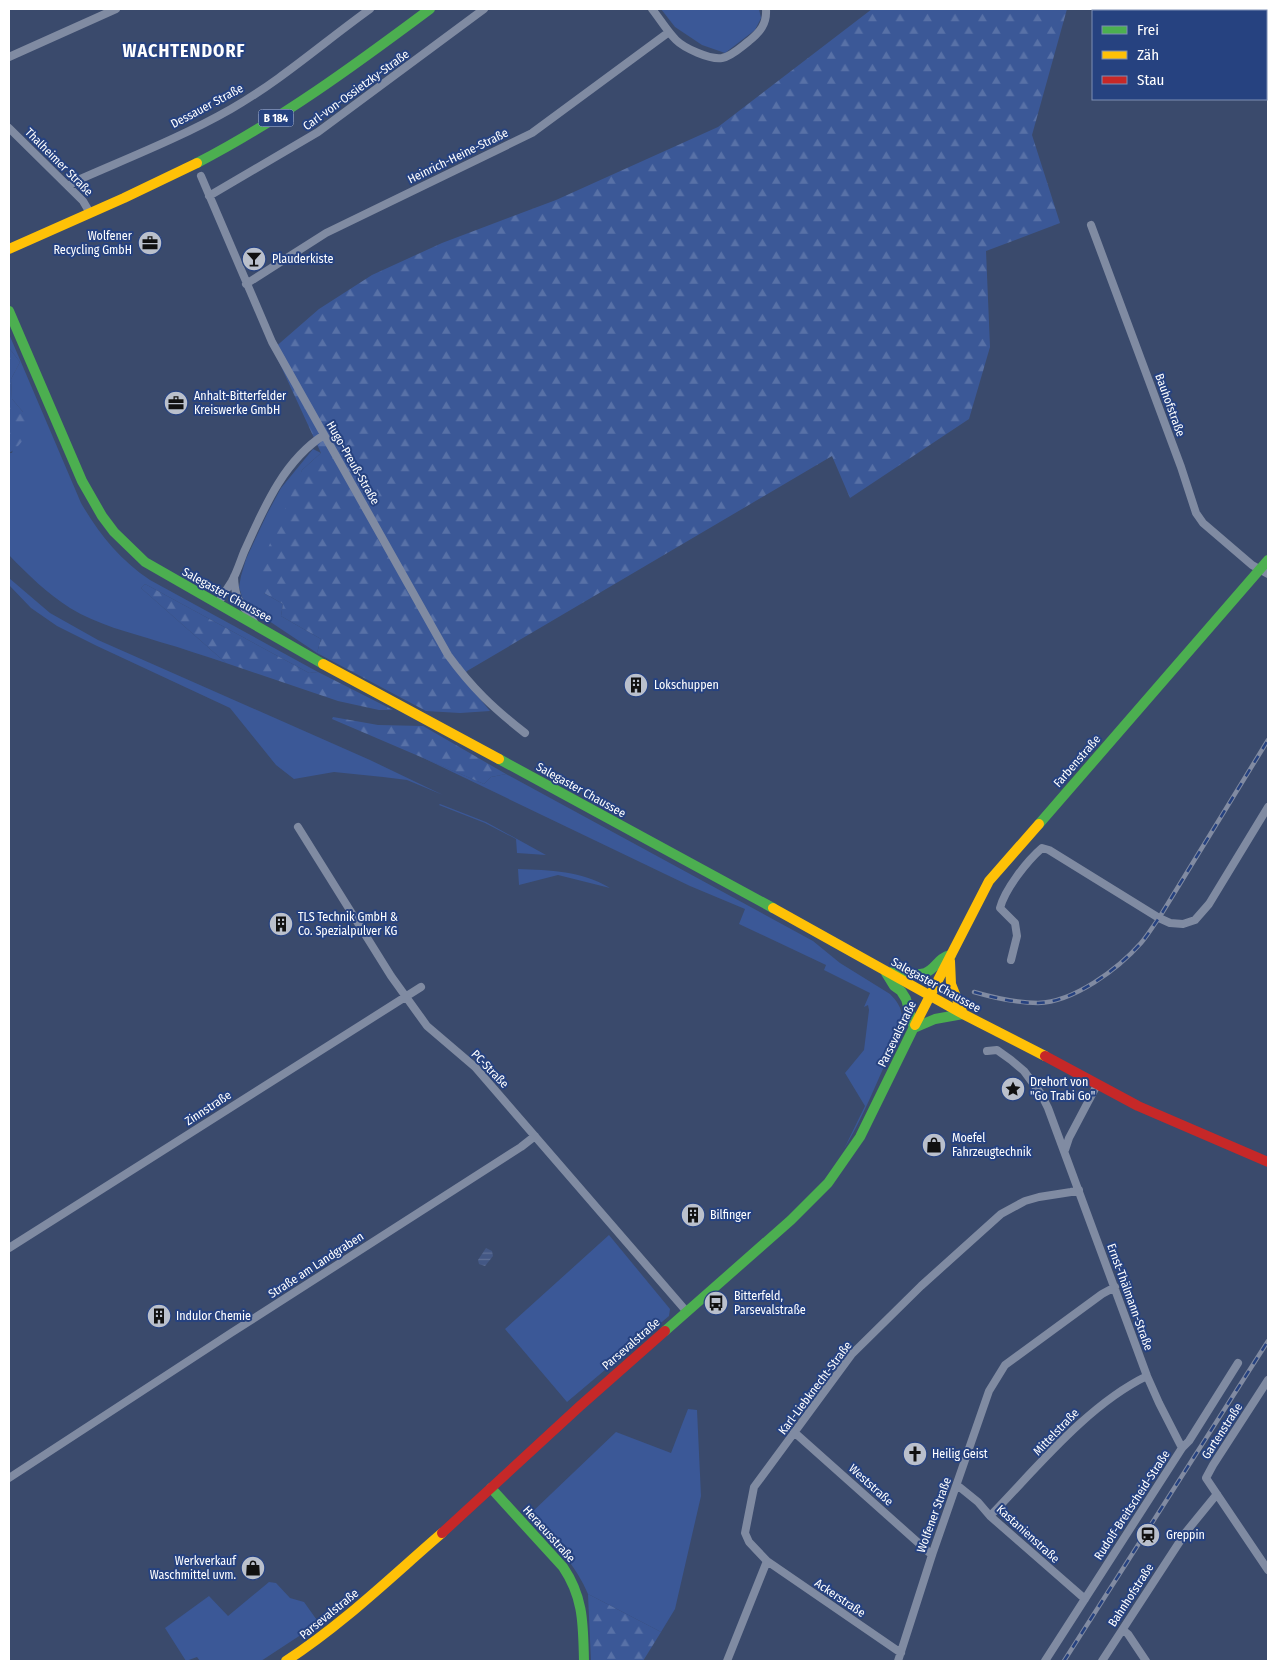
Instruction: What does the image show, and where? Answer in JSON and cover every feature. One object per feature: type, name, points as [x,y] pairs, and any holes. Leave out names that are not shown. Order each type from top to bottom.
[{"type":"main road","name":"B 184","points":[[9,249],[173,175],[245,136],[332,82],[430,9]]},
{"type":"main road","name":"Salegaster Chaussee","points":[[9,311],[96,509],[126,547],[144,562],[330,667],[824,936],[963,1014],[1138,1106],[1268,1162]]},
{"type":"main road","name":"Farbenstraße","points":[[930,996],[989,881],[1264,572],[1268,560]]},
{"type":"main road","points":[[951,955],[949,978],[956,997],[962,1004],[963,1014],[935,1019],[924,1027],[914,1028],[906,999],[901,991],[894,986],[886,972],[920,974],[933,968],[942,957],[951,955]]},
{"type":"main road","name":"Parsevalstraße","points":[[286,1661],[335,1627],[804,1208],[835,1174],[863,1132],[930,996]]},
{"type":"main road","name":"Heraeusstraße","points":[[491,1488],[563,1567],[573,1581],[581,1602],[584,1661]]},
{"type":"street","points":[[9,57],[116,9]]},
{"type":"street","name":"Dessauer Straße","points":[[69,186],[76,181],[200,126],[233,108],[282,75],[370,9]]},
{"type":"street","name":"Carl-von-Ossietzky-Straße","points":[[209,196],[318,132],[484,9]]},
{"type":"street","points":[[652,9],[677,41],[710,58],[722,58],[737,50],[763,28],[767,17],[766,9]]},
{"type":"street","name":"Heinrich-Heine-Straße","points":[[246,284],[326,233],[532,133],[669,32]]},
{"type":"street","name":"Thalheimer Straße","points":[[9,128],[69,186],[83,201],[90,213]]},
{"type":"street","name":"Hugo-Preuß-Straße","points":[[201,176],[272,342],[448,655],[469,683],[486,700],[526,733]]},
{"type":"street","name":"Bauhofstraße","points":[[1091,226],[1181,467],[1196,513],[1214,533],[1264,572]]},
{"type":"street","points":[[218,604],[234,575],[263,509],[278,483],[301,453],[324,435]]},
{"type":"street","points":[[234,575],[236,596],[254,624]]},
{"type":"street","points":[[1011,960],[1017,936],[1015,923],[1000,908],[1001,903],[1034,855],[1042,848],[1049,850],[1159,918],[1170,923],[1182,924],[1196,920],[1209,904],[1268,807]]},
{"type":"street","name":"PC-Straße","points":[[298,827],[406,997],[427,1026],[475,1067],[686,1312]]},
{"type":"street","name":"Zinnstraße","points":[[9,1248],[421,987]]},
{"type":"street","name":"Ernst-Thälmann-Straße","points":[[987,1051],[997,1050],[1011,1060],[1033,1082],[1045,1101],[1065,1150],[1147,1376],[1182,1448]]},
{"type":"street","points":[[1065,1150],[1069,1138],[1097,1085]]},
{"type":"street","name":"Straße am Landgraben","points":[[10,1475],[535,1136]]},
{"type":"street","name":"Karl-Liebknecht-Straße","points":[[766,1561],[749,1542],[745,1533],[754,1487],[852,1354],[992,1220],[1025,1202],[1051,1194],[1079,1190]]},
{"type":"street","name":"Wolfener Straße","points":[[899,1657],[989,1391],[1006,1365],[1102,1294],[1115,1287]]},
{"type":"street","name":"Rudolf-Breitscheid-Straße","points":[[1045,1661],[1238,1363]]},
{"type":"street","name":"Mittelstraße","points":[[990,1516],[1089,1415],[1147,1376]]},
{"type":"street","name":"Gartenstraße","points":[[1217,1494],[1206,1478],[1268,1380]]},
{"type":"street","name":"Weststraße","points":[[794,1432],[932,1555]]},
{"type":"street","name":"Kastanienstraße","points":[[958,1485],[978,1502],[990,1516],[1085,1599]]},
{"type":"street","points":[[1217,1494],[1268,1570]]},
{"type":"street","name":"Bahnhofstraße","points":[[1102,1661],[1186,1532],[1217,1494]]},
{"type":"street","points":[[728,1661],[766,1561]]},
{"type":"street","name":"Ackerstraße","points":[[766,1561],[899,1657]]},
{"type":"street","points":[[1123,1630],[1128,1634],[1146,1661]]},
{"type":"green space","points":[[661,9],[759,9],[761,18],[755,30],[725,53],[702,45],[675,27]]},
{"type":"green space","points":[[872,9],[1067,9],[1032,135],[1060,223],[986,251],[990,347],[969,419],[850,498],[832,456],[467,671],[462,677],[490,711],[460,713],[426,711],[317,653],[321,639],[281,616],[283,604],[264,593],[261,564],[302,470],[321,453],[273,349],[319,309],[372,275],[442,243],[556,200],[718,127]]},
{"type":"green space","points":[[9,334],[81,503],[111,546],[129,564],[150,580],[318,672],[309,673],[145,584],[141,588],[226,663],[102,624],[70,608],[23,570],[9,555],[9,453],[12,453],[23,412],[12,399],[11,379],[20,362],[9,348]]},
{"type":"green space","points":[[9,348],[20,362],[11,379],[12,399],[23,412],[31,426],[19,445],[9,453]]},
{"type":"green space","points":[[313,449],[321,453],[302,470],[264,593],[283,604],[281,616],[321,639],[317,653],[251,609],[244,603],[239,587],[246,559],[267,514],[281,488]]},
{"type":"green space","points":[[9,578],[50,613],[98,640],[370,760],[443,795],[407,780],[383,777],[334,772],[294,779],[276,765],[230,708],[57,626],[31,608],[9,585]]},
{"type":"green space","points":[[145,584],[309,673],[318,672],[393,710],[379,710],[338,701],[226,663],[141,588]]},
{"type":"green space","points":[[333,717],[378,725],[423,726],[506,774],[491,777],[484,784],[332,719]]},
{"type":"green space","points":[[415,754],[484,784],[491,777],[506,774],[813,941],[840,963],[890,994],[897,1002],[901,1011],[900,1029],[856,1128],[844,1149],[865,1106],[845,1073],[864,1050],[869,1010],[868,1005],[864,1007],[870,993],[824,970],[826,965],[739,924],[745,909],[690,886]]},
{"type":"green space","points":[[440,804],[486,822],[546,855],[517,853],[516,839],[485,823]]},
{"type":"green space","points":[[518,869],[566,872],[599,882],[610,888],[558,875],[519,885]]},
{"type":"green space","points":[[609,1235],[670,1309],[669,1316],[567,1402],[505,1329]]},
{"type":"green space","points":[[688,1409],[697,1410],[701,1496],[675,1609],[661,1632],[588,1594],[569,1562],[529,1515],[616,1432],[671,1453]]},
{"type":"green space","points":[[269,1582],[276,1583],[290,1598],[304,1602],[319,1623],[261,1661],[200,1661],[197,1657],[186,1661],[165,1628],[209,1596],[228,1616]]},
{"type":"green space","points":[[588,1594],[661,1632],[643,1661],[591,1661]]},
{"type":"shaded area","points":[[486,1248],[492,1251],[493,1256],[485,1266],[479,1264],[478,1260]]},
{"type":"railway","points":[[974,992],[1021,1002],[1038,1003],[1052,1001],[1080,990],[1108,973],[1120,963],[1141,943],[1159,918],[1268,740]]},
{"type":"railway","points":[[1064,1661],[1268,1341]]},
{"type":"traffic: fast","points":[[197,163],[258,129],[287,110],[345,71],[430,9]]},
{"type":"traffic: fast","points":[[9,311],[82,481],[102,516],[114,532],[145,562],[323,664]]},
{"type":"traffic: fast","points":[[1039,824],[1268,560]]},
{"type":"traffic: fast","points":[[499,759],[773,908]]},
{"type":"traffic: fast","points":[[892,972],[925,973],[943,958],[951,955]]},
{"type":"traffic: fast","points":[[886,973],[894,986],[901,991],[906,999],[914,1028]]},
{"type":"traffic: fast","points":[[914,1028],[935,1019],[963,1014]]},
{"type":"traffic: fast","points":[[665,1331],[791,1220],[828,1183],[860,1137],[915,1025]]},
{"type":"traffic: fast","points":[[491,1488],[563,1567],[570,1578],[581,1612],[584,1661]]},
{"type":"traffic: slow","points":[[9,249],[197,163]]},
{"type":"traffic: slow","points":[[323,664],[499,759]]},
{"type":"traffic: slow","points":[[915,1025],[989,881],[1039,824]]},
{"type":"traffic: slow","points":[[773,908],[963,1014],[1045,1056]]},
{"type":"traffic: slow","points":[[950,961],[951,984],[963,1014]]},
{"type":"traffic: slow","points":[[286,1661],[347,1616],[442,1533]]},
{"type":"traffic: jam","points":[[1045,1056],[1138,1106],[1268,1162]]},
{"type":"traffic: jam","points":[[442,1533],[665,1331]]},
{"type":"place","name":"Wolfener Recycling GmbH","points":[[150,243]]},
{"type":"place","name":"Plauderkiste","points":[[254,259]]},
{"type":"place","name":"Anhalt-Bitterfelder Kreiswerke GmbH","points":[[176,403]]},
{"type":"place","name":"Lokschuppen","points":[[636,685]]},
{"type":"place","name":"TLS Technik GmbH & Co. Spezialpulver KG","points":[[281,924]]},
{"type":"place","name":"Drehort von \"Go Trabi Go\"","points":[[1013,1089]]},
{"type":"place","name":"Moefel Fahrzeugtechnik","points":[[934,1145]]},
{"type":"place","name":"Bilfinger","points":[[693,1215]]},
{"type":"place","name":"Bitterfeld, Parsevalstraße","points":[[716,1303]]},
{"type":"place","name":"Indulor Chemie","points":[[159,1316]]},
{"type":"place","name":"Heilig Geist","points":[[915,1454]]},
{"type":"place","name":"Greppin","points":[[1148,1535]]},
{"type":"place","name":"Werkverkauf Waschmittel uvm.","points":[[253,1568]]},
{"type":"district","name":"WACHTENDORF","points":[[184,51]]}]
